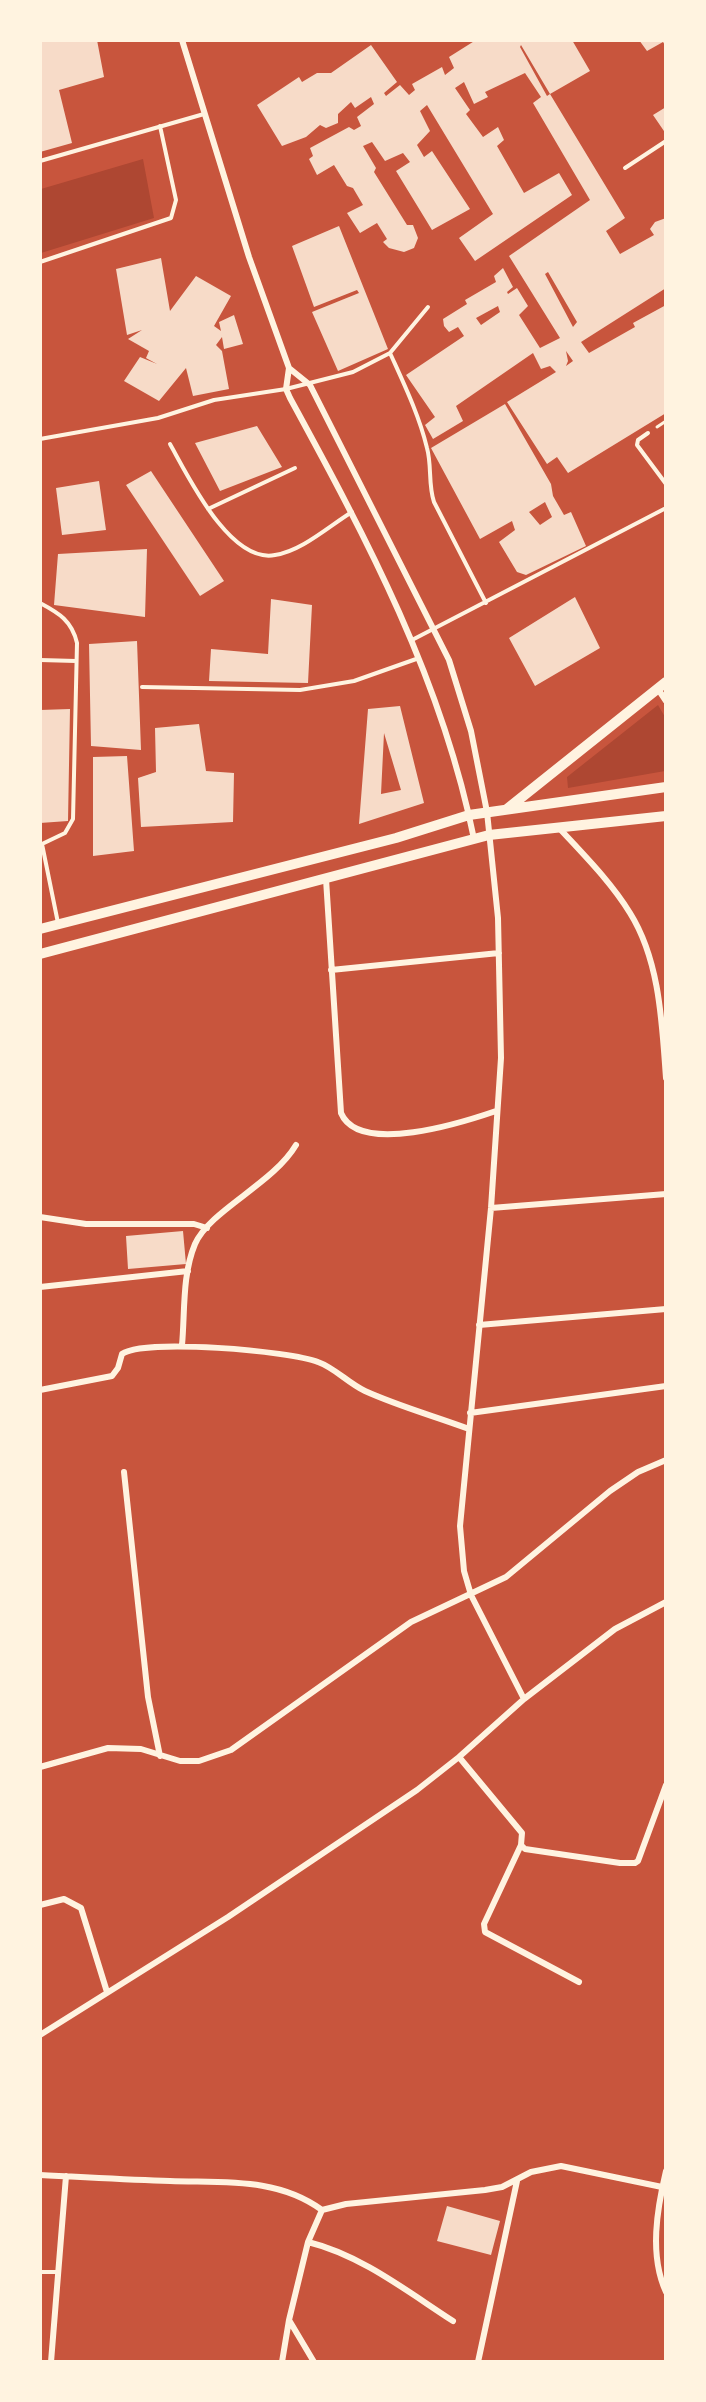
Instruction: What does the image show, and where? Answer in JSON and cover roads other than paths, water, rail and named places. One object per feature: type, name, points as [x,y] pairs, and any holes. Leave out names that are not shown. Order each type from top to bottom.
[{"type":"main road","points":[[506,810],[662,685]]},
{"type":"main road","points":[[40,929],[396,838],[470,815],[666,787]]},
{"type":"main road","points":[[40,954],[489,835],[666,816]]},
{"type":"street","points":[[183,41],[249,257],[289,368],[286,389],[352,512],[420,658],[441,713],[470,815],[474,840]]},
{"type":"street","points":[[289,368],[308,383],[449,660],[464,703],[487,812],[499,953],[501,1058],[491,1208],[460,1526],[464,1571],[471,1595],[508,1662],[524,1699]]},
{"type":"street","points":[[662,685],[666,701]]},
{"type":"street","points":[[559,827],[616,892],[641,934],[657,989],[665,1050],[666,1078]]},
{"type":"street","points":[[326,879],[341,1113],[350,1127],[370,1132],[426,1131],[496,1111]]},
{"type":"street","points":[[331,970],[499,953]]},
{"type":"street","points":[[182,1345],[188,1271],[195,1245],[207,1228],[280,1167],[296,1145]]},
{"type":"street","points":[[491,1208],[666,1194]]},
{"type":"street","points":[[40,1217],[86,1224],[194,1224],[207,1228]]},
{"type":"street","points":[[40,1287],[188,1271]]},
{"type":"street","points":[[479,1325],[666,1309]]},
{"type":"street","points":[[40,1390],[112,1376],[118,1368],[122,1354],[129,1349],[182,1345],[317,1361],[374,1395],[469,1429]]},
{"type":"street","points":[[470,1413],[666,1386]]},
{"type":"street","points":[[40,1767],[108,1748],[141,1749],[180,1761],[199,1761],[231,1750],[411,1622],[506,1578],[610,1491],[638,1472],[666,1460]]},
{"type":"street","points":[[124,1472],[148,1697],[160,1756]]},
{"type":"street","points":[[40,2035],[228,1917],[417,1790],[459,1757],[524,1699],[615,1629],[666,1602]]},
{"type":"street","points":[[459,1757],[519,1828],[522,1838],[521,1845],[484,1924],[485,1932],[579,1982]]},
{"type":"street","points":[[521,1845],[525,1849],[572,1857],[635,1863],[638,1861],[666,1785]]},
{"type":"street","points":[[40,1905],[64,1899],[81,1908],[107,1992]]},
{"type":"street","points":[[40,2175],[261,2184],[289,2191],[322,2210],[346,2204],[485,2190],[517,2181],[531,2172],[561,2166],[662,2187]]},
{"type":"street","points":[[666,2171],[662,2187],[655,2255],[666,2292]]},
{"type":"street","points":[[51,2361],[66,2176]]},
{"type":"street","points":[[478,2361],[517,2181]]},
{"type":"street","points":[[282,2361],[289,2320],[308,2242],[322,2210]]},
{"type":"street","points":[[308,2242],[327,2247],[366,2266],[453,2321]]},
{"type":"street","points":[[289,2320],[314,2361]]},
{"type":"lane","points":[[40,161],[205,114]]},
{"type":"lane","points":[[40,262],[171,218],[177,200],[160,126]]},
{"type":"lane","points":[[625,168],[666,141]]},
{"type":"lane","points":[[40,439],[158,418],[214,400],[330,380],[353,372],[390,353],[428,307]]},
{"type":"lane","points":[[390,353],[422,427],[428,451],[430,488],[434,502],[486,603]]},
{"type":"lane","points":[[648,433],[638,440],[637,445],[666,484]]},
{"type":"lane","points":[[170,444],[208,508],[248,551],[263,557],[290,551],[352,512]]},
{"type":"lane","points":[[208,508],[295,468]]},
{"type":"lane","points":[[412,640],[666,508]]},
{"type":"lane","points":[[40,603],[58,613],[74,630],[76,661],[73,819],[65,833],[41,844],[58,925]]},
{"type":"lane","points":[[142,687],[300,690],[354,681],[420,658]]},
{"type":"lane","points":[[40,660],[76,661]]},
{"type":"lane","points":[[40,2272],[58,2272]]}]
